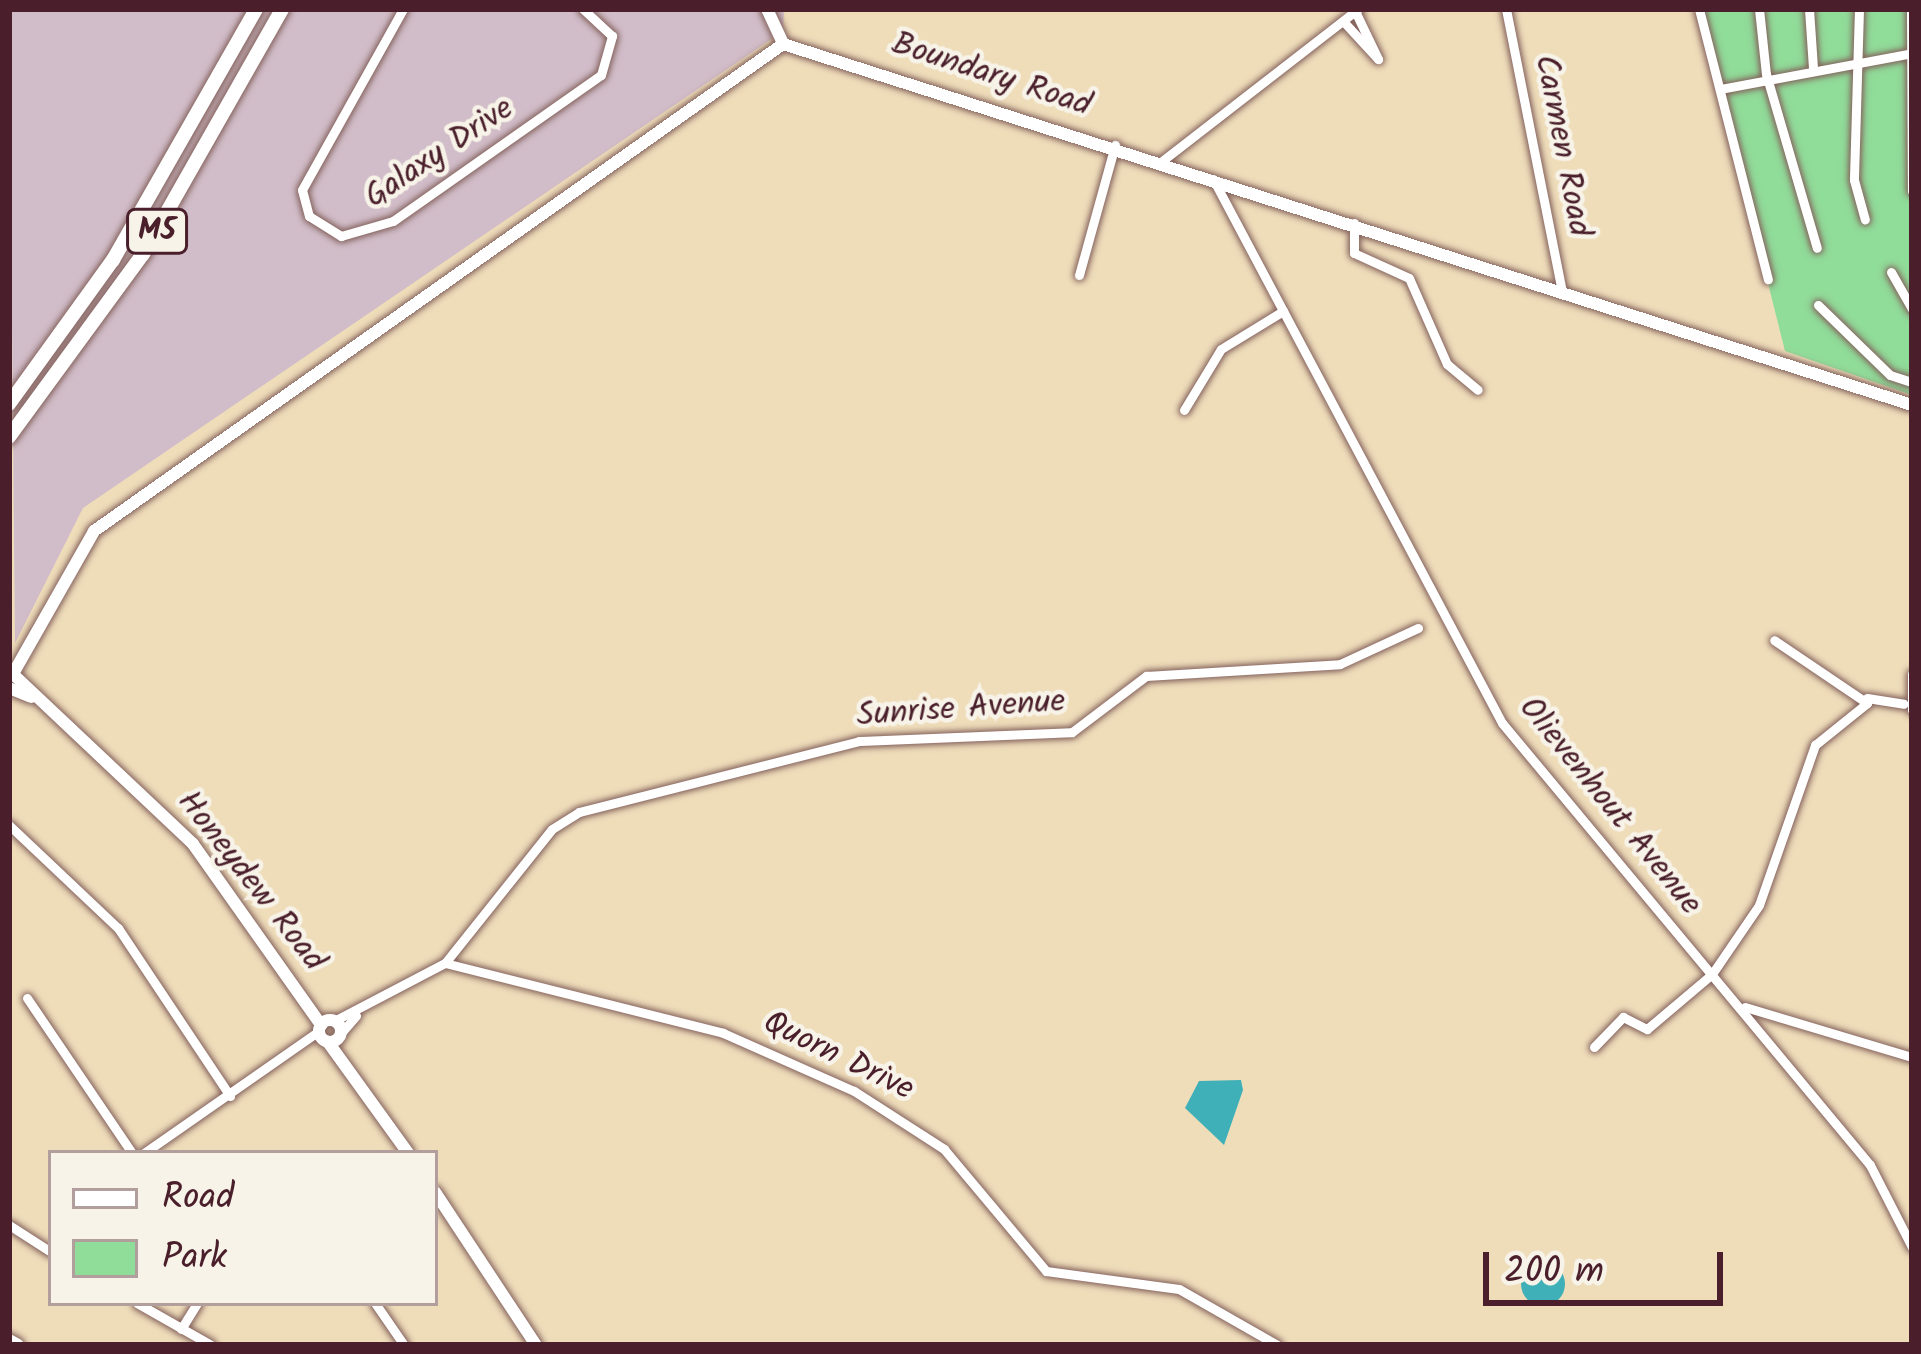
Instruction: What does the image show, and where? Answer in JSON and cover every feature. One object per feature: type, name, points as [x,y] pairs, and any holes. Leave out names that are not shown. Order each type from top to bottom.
[{"type":"main road","name":"M5","points":[[9,404],[113,260],[256,9]]},
{"type":"main road","name":"M5","points":[[9,437],[143,254],[282,9]]},
{"type":"street","name":"Galaxy Drive","points":[[403,9],[302,190],[309,216],[341,236],[393,221],[601,75],[612,36],[583,9]]},
{"type":"street","points":[[11,675],[94,531],[639,150],[722,81],[783,44],[767,9]]},
{"type":"street","name":"Carmen Road","points":[[1506,9],[1562,293]]},
{"type":"street","points":[[1700,9],[1768,279]]},
{"type":"street","points":[[1759,9],[1768,81],[1816,248]]},
{"type":"street","points":[[1808,9],[1814,67]]},
{"type":"street","points":[[1859,9],[1854,180],[1865,220]]},
{"type":"street","points":[[1911,9],[1912,191]]},
{"type":"street","points":[[1162,161],[1358,13],[1378,59],[1346,25]]},
{"type":"street","name":"Boundary Road","points":[[783,44],[1115,145],[1912,405]]},
{"type":"street","points":[[1720,89],[1861,56],[1911,52]]},
{"type":"street","points":[[722,81],[731,94]]},
{"type":"street","points":[[1079,274],[1115,145]]},
{"type":"street","name":"Olievenhout Avenue","points":[[1211,176],[1512,739],[1743,1006],[1878,1176],[1912,1247]]},
{"type":"street","points":[[1354,224],[1354,253],[1409,278],[1447,364],[1478,390]]},
{"type":"street","points":[[1892,272],[1912,309]]},
{"type":"street","points":[[1818,304],[1890,375],[1912,382]]},
{"type":"street","points":[[1184,410],[1221,349],[1283,311]]},
{"type":"street","name":"Sunrise Avenue","points":[[330,1031],[445,963],[552,829],[579,812],[860,741],[1072,732],[1146,676],[1340,664],[1418,628]]},
{"type":"street","points":[[1774,640],[1867,698],[1908,707],[1912,674]]},
{"type":"street","name":"Honeydew Road","points":[[11,675],[179,829],[330,1031],[346,1064],[406,1150]]},
{"type":"street","points":[[1594,1047],[1623,1018],[1648,1029],[1712,974],[1759,904],[1806,761],[1867,698]]},
{"type":"street","points":[[9,825],[118,928],[230,1096]]},
{"type":"street","name":"Quorn Drive","points":[[445,963],[723,1033],[854,1090],[944,1149],[1046,1271],[1179,1289],[1277,1345]]},
{"type":"street","points":[[27,998],[130,1150]]},
{"type":"street","points":[[1743,1006],[1912,1057]]},
{"type":"street","points":[[148,1150],[330,1031]]},
{"type":"street","points":[[438,1197],[536,1345]]},
{"type":"street","points":[[9,1226],[48,1250]]},
{"type":"street","points":[[142,1306],[211,1345]]},
{"type":"street","points":[[181,1329],[195,1306]]},
{"type":"street","points":[[377,1306],[404,1345]]},
{"type":"street","points":[[9,1340],[18,1345]]},
{"type":"shaded area","points":[[9,9],[784,9],[783,31],[83,508],[15,643]]},
{"type":"green space","points":[[1699,9],[1912,9],[1912,395],[1785,351]]},
{"type":"water","points":[[1241,1080],[1243,1090],[1224,1145],[1185,1108],[1199,1081]]},
{"type":"water","points":[[1543,1262],[1559,1268],[1565,1284],[1559,1300],[1543,1306],[1527,1300],[1521,1284],[1527,1268]]}]
